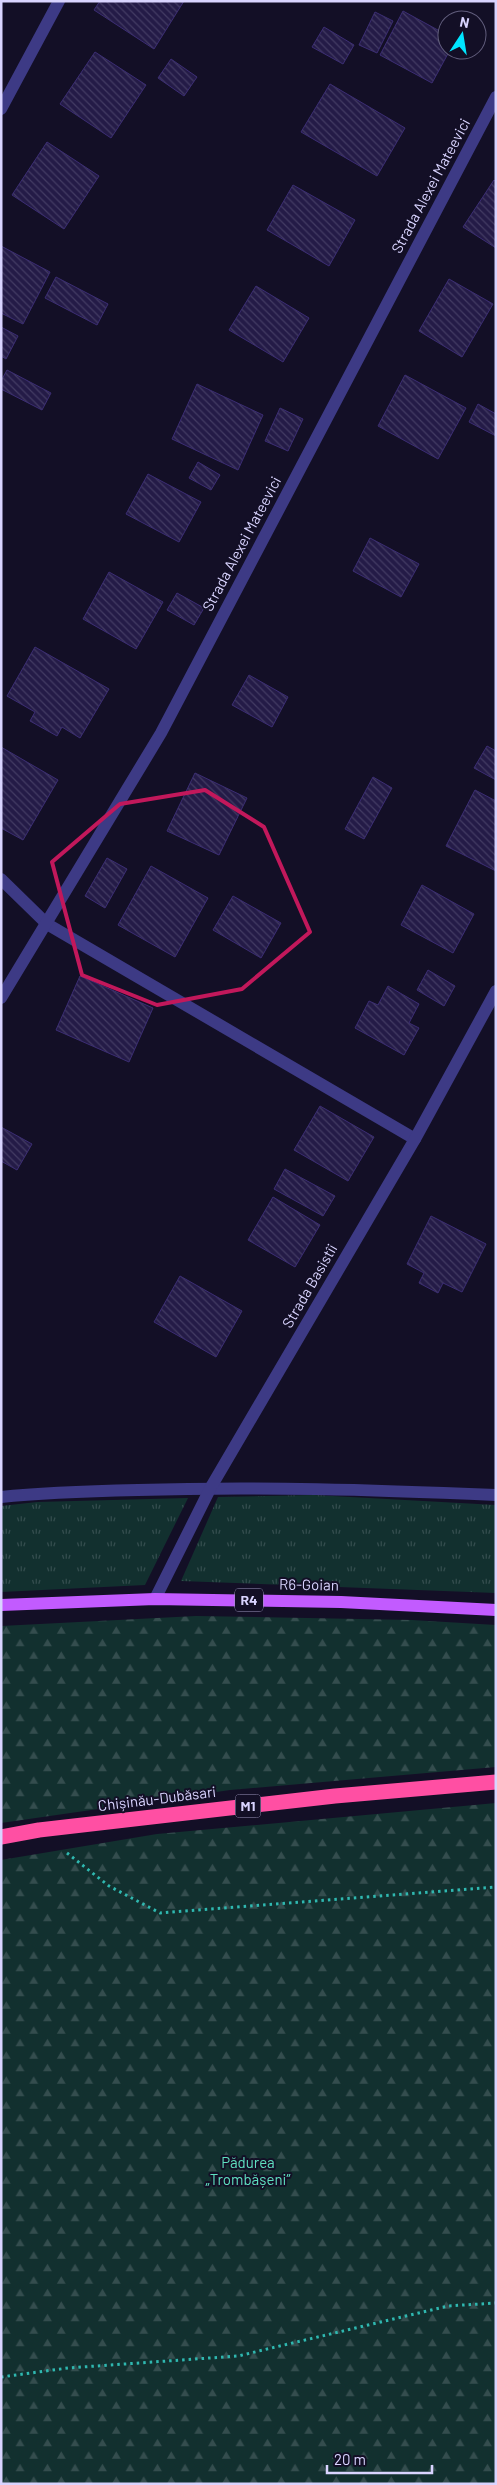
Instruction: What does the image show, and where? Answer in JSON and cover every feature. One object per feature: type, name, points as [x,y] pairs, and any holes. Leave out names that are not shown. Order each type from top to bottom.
[{"type":"highway","name":"Chișinău-Dubăsari","points":[[1,1837],[39,1830],[325,1797],[496,1782]]},
{"type":"main road","name":"R6-Goian","points":[[1,1605],[155,1599],[341,1602],[496,1610]]},
{"type":"street","points":[[1,109],[59,1]]},
{"type":"street","name":"Strada Alexei Mateevici","points":[[1,998],[161,733],[496,97]]},
{"type":"street","points":[[1,879],[47,924],[416,1139]]},
{"type":"street","name":"Strada Basistîi","points":[[155,1599],[211,1487],[416,1139],[496,991]]},
{"type":"street","points":[[1,1497],[39,1493],[211,1487],[319,1487],[496,1495]]},
{"type":"path","points":[[39,1830],[109,1886],[160,1913],[496,1887]]},
{"type":"path","points":[[1,2376],[68,2368],[238,2356],[448,2306],[496,2302]]},
{"type":"highlighted area","points":[[205,790],[264,827],[310,932],[242,989],[157,1005],[82,975],[52,862],[120,804]]},
{"type":"green space","points":[[314,1495],[496,1505],[496,1593],[181,1581],[218,1497]]},
{"type":"green space","points":[[188,1498],[145,1585],[1,1592],[1,1506],[37,1502]]},
{"type":"green space","points":[[196,1616],[412,1620],[496,1625],[496,1767],[230,1790],[1,1823],[1,1626]]},
{"type":"green space","name":"Pădurea „Trombășeni”","points":[[496,1803],[496,2484],[1,2484],[1,1860],[157,1834]]},
{"type":"building","points":[[100,1],[184,1],[154,49],[94,10]]},
{"type":"building","points":[[403,11],[437,30],[437,60],[445,60],[432,83],[380,55]]},
{"type":"building","points":[[375,12],[393,21],[377,53],[359,45]]},
{"type":"building","points":[[324,27],[354,45],[343,64],[312,47]]},
{"type":"building","points":[[95,52],[146,85],[111,138],[60,104]]},
{"type":"building","points":[[171,59],[197,77],[184,96],[158,78]]},
{"type":"building","points":[[330,84],[405,128],[377,176],[301,132]]},
{"type":"building","points":[[47,142],[99,176],[64,229],[12,195]]},
{"type":"building","points":[[494,180],[496,182],[496,248],[463,227]]},
{"type":"building","points":[[293,185],[355,220],[329,266],[267,230]]},
{"type":"building","points":[[1,246],[50,272],[23,324],[1,313]]},
{"type":"building","points":[[56,277],[108,304],[97,325],[45,298]]},
{"type":"building","points":[[449,279],[493,304],[462,357],[419,331]]},
{"type":"building","points":[[256,286],[309,318],[283,362],[229,330]]},
{"type":"building","points":[[1,327],[18,336],[6,359],[1,356]]},
{"type":"building","points":[[7,370],[51,393],[42,410],[1,389],[1,381]]},
{"type":"building","points":[[405,375],[466,408],[438,459],[378,426]]},
{"type":"building","points":[[197,384],[263,415],[238,470],[172,439]]},
{"type":"building","points":[[478,404],[496,414],[496,436],[469,422]]},
{"type":"building","points":[[280,408],[303,419],[288,451],[265,441]]},
{"type":"building","points":[[198,462],[220,475],[211,490],[189,478]]},
{"type":"building","points":[[148,474],[201,502],[179,542],[126,514]]},
{"type":"building","points":[[370,538],[419,564],[401,597],[353,571]]},
{"type":"building","points":[[109,572],[163,602],[136,649],[83,619]]},
{"type":"building","points":[[177,593],[204,608],[194,625],[167,610]]},
{"type":"building","points":[[35,647],[109,689],[80,738],[62,727],[57,736],[30,721],[35,712],[7,696]]},
{"type":"building","points":[[249,675],[288,697],[272,727],[232,705]]},
{"type":"building","points":[[487,746],[496,751],[496,780],[474,768]]},
{"type":"building","points":[[1,747],[58,780],[23,840],[1,828]]},
{"type":"building","points":[[195,773],[247,798],[219,855],[167,831]]},
{"type":"building","points":[[373,777],[392,788],[364,839],[345,829]]},
{"type":"building","points":[[475,790],[496,801],[496,871],[446,846]]},
{"type":"building","points":[[107,858],[127,869],[105,908],[85,896]]},
{"type":"building","points":[[151,866],[208,898],[175,957],[118,925]]},
{"type":"building","points":[[422,885],[474,914],[453,953],[401,925]]},
{"type":"building","points":[[233,896],[281,923],[261,958],[213,930]]},
{"type":"building","points":[[428,970],[455,986],[444,1006],[417,990]]},
{"type":"building","points":[[80,976],[153,1008],[129,1062],[56,1030]]},
{"type":"building","points":[[388,986],[419,1004],[409,1023],[419,1028],[404,1055],[355,1028],[369,1001],[378,1005]]},
{"type":"building","points":[[320,1106],[374,1137],[348,1181],[294,1150]]},
{"type":"building","points":[[1,1127],[32,1144],[17,1170],[1,1161]]},
{"type":"building","points":[[285,1169],[335,1196],[323,1216],[274,1189]]},
{"type":"building","points":[[273,1197],[320,1225],[295,1267],[248,1240]]},
{"type":"building","points":[[431,1216],[486,1244],[462,1292],[443,1283],[438,1293],[419,1283],[424,1273],[407,1264]]},
{"type":"building","points":[[180,1276],[242,1311],[216,1357],[154,1322]]}]
